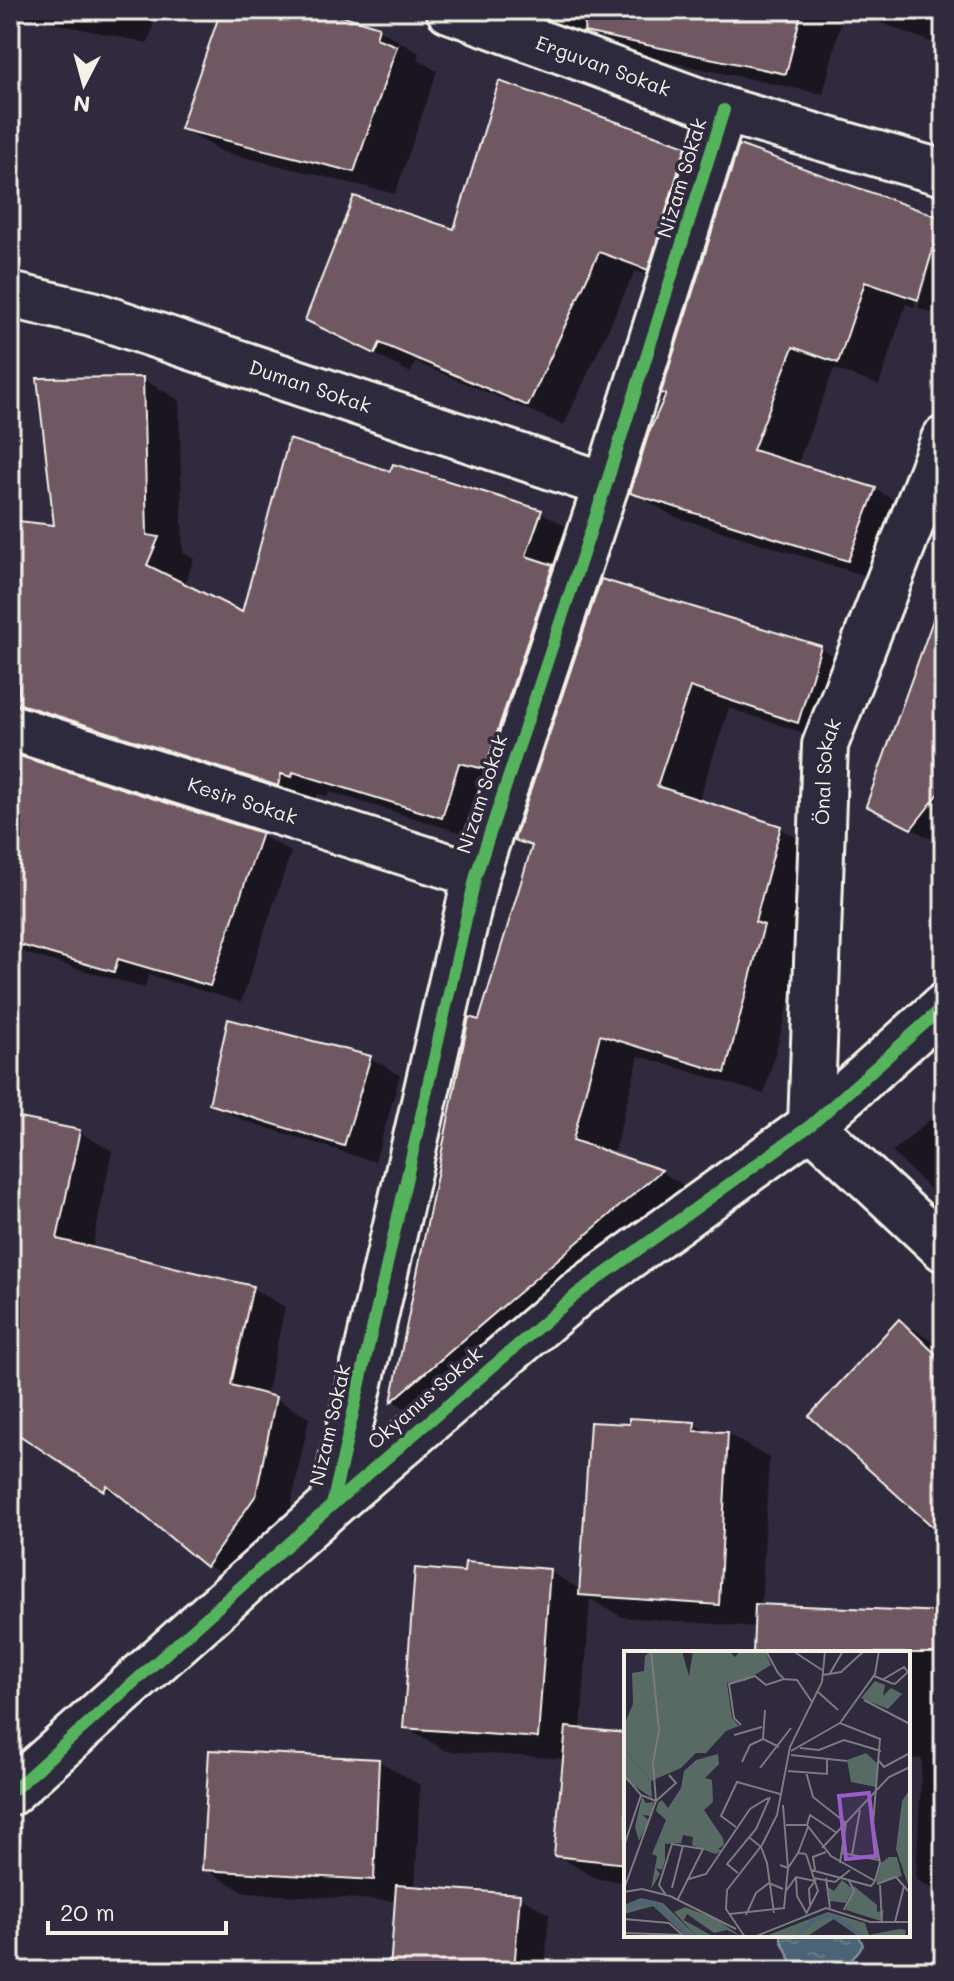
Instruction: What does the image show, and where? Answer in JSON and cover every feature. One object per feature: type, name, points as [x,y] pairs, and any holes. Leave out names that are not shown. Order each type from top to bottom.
[{"type":"street","name":"Erguvan Sokak","points":[[449,10],[724,110],[944,173]]},
{"type":"street","name":"Nizam Sokak","points":[[332,1505],[476,875],[606,485],[724,110]]},
{"type":"street","name":"Duman Sokak","points":[[10,295],[92,314],[606,485]]},
{"type":"street","name":"Önal Sokak","points":[[811,1125],[825,745],[944,439]]},
{"type":"street","name":"Kesir Sokak","points":[[10,727],[476,875]]},
{"type":"street","name":"Okyanus Sokak","points":[[10,1793],[29,1758],[332,1505],[578,1293],[811,1125],[944,1006]]},
{"type":"street","points":[[811,1125],[944,1249]]},
{"type":"water","points":[[781,1937],[860,1937],[863,1945],[843,1971],[796,1971]]},
{"type":"building","points":[[221,10],[324,10],[379,27],[376,38],[397,46],[354,172],[180,129]]},
{"type":"building","points":[[586,10],[802,10],[786,74],[584,32]]},
{"type":"building","points":[[499,81],[686,146],[648,270],[599,252],[528,406],[380,343],[375,354],[305,320],[354,196],[454,229]]},
{"type":"building","points":[[739,145],[942,218],[918,300],[865,282],[838,363],[793,347],[753,450],[876,488],[848,561],[630,493],[649,432],[666,394],[661,393]]},
{"type":"building","points":[[143,377],[147,535],[159,537],[147,565],[242,612],[289,439],[390,471],[393,464],[542,510],[526,556],[553,565],[485,769],[459,763],[442,818],[293,772],[292,777],[281,774],[278,786],[20,704],[10,588],[10,520],[54,525],[37,378]]},
{"type":"building","points":[[601,579],[821,646],[798,723],[690,687],[657,786],[781,826],[755,922],[764,925],[725,1073],[600,1035],[573,1140],[662,1170],[391,1402],[469,1017],[479,1020],[532,846],[514,840]]},
{"type":"building","points":[[938,606],[944,607],[944,787],[911,829],[866,806]]},
{"type":"building","points":[[13,754],[262,833],[210,986],[118,959],[114,972],[10,942],[10,773]]},
{"type":"building","points":[[228,1019],[371,1056],[344,1146],[209,1104]]},
{"type":"building","points":[[10,1116],[80,1130],[57,1239],[253,1286],[231,1385],[276,1397],[256,1495],[206,1567],[107,1485],[104,1491],[10,1429]]},
{"type":"building","points":[[899,1319],[944,1362],[944,1537],[809,1416]]},
{"type":"building","points":[[629,1418],[695,1422],[694,1431],[728,1432],[719,1605],[579,1595],[590,1422],[629,1424]]},
{"type":"building","points":[[465,1562],[550,1569],[538,1738],[403,1728],[415,1568],[464,1572]]},
{"type":"building","points":[[755,1604],[944,1612],[944,1653],[753,1651]]},
{"type":"building","points":[[566,1727],[624,1733],[624,1864],[554,1856]]},
{"type":"building","points":[[209,1750],[379,1759],[374,1880],[202,1870]]},
{"type":"building","points":[[396,1885],[520,1894],[514,1971],[390,1971]]},
{"type":"cycle path","points":[[332,1505],[476,875],[606,485],[724,110]]},
{"type":"cycle path","points":[[10,1793],[332,1505],[578,1293],[811,1125],[944,1006]]}]
